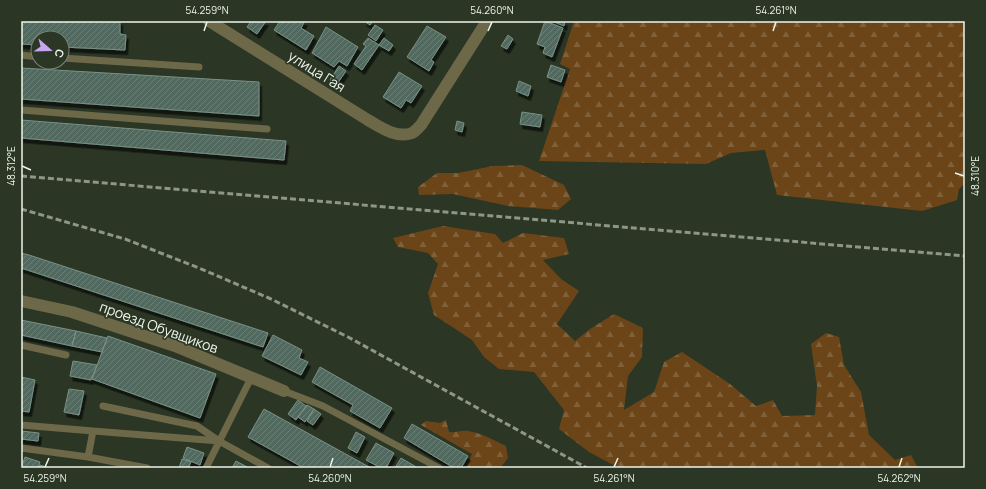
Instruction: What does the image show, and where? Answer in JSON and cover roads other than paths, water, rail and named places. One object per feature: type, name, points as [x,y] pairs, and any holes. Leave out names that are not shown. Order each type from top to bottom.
[{"type":"street","name":"улица Гая","points":[[209,21],[368,120],[389,132],[402,135],[413,133],[421,125],[487,21]]},
{"type":"street","name":"проезд Обувщиков","points":[[21,301],[72,312],[175,346],[284,391]]},
{"type":"lane","points":[[70,59],[199,67]]},
{"type":"lane","points":[[21,110],[267,129]]},
{"type":"lane","points":[[21,345],[66,355]]},
{"type":"lane","points":[[206,468],[251,378]]},
{"type":"lane","points":[[284,391],[323,406],[439,468]]},
{"type":"lane","points":[[103,406],[197,426],[219,442],[268,468]]},
{"type":"lane","points":[[21,425],[219,442]]},
{"type":"lane","points":[[88,457],[93,432]]},
{"type":"lane","points":[[21,448],[88,457],[147,468]]},
{"type":"railway","points":[[21,176],[965,256]]},
{"type":"railway","points":[[21,209],[125,239],[199,268],[271,299],[348,337],[587,468]]}]
